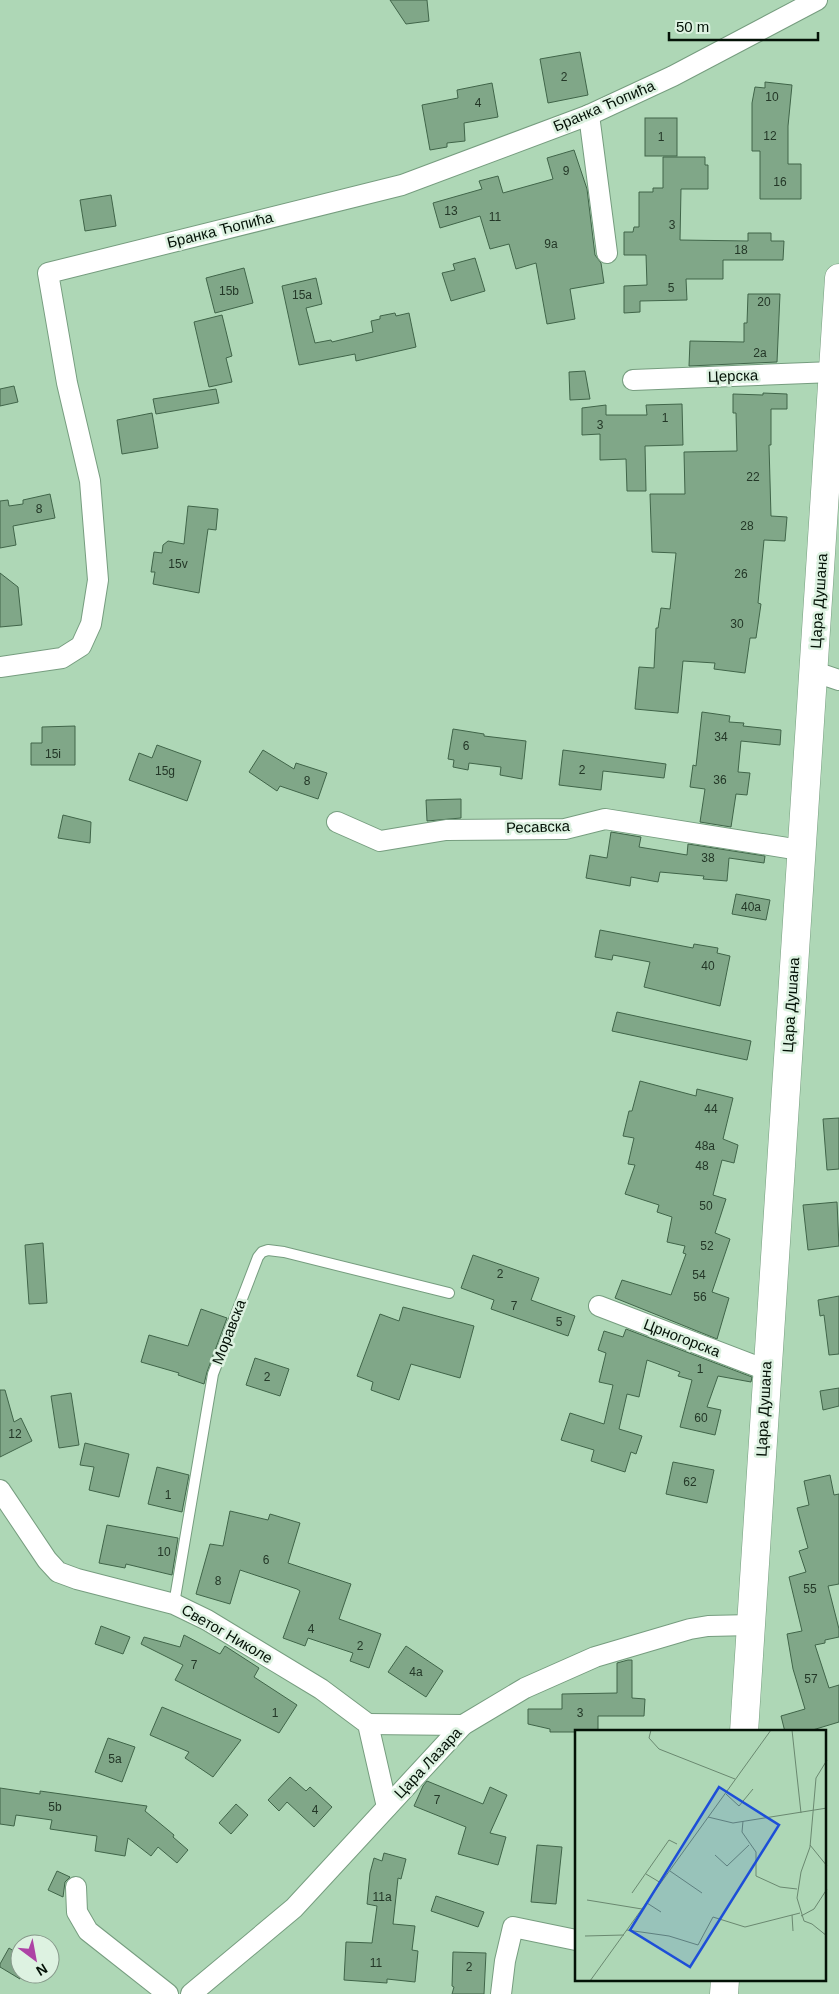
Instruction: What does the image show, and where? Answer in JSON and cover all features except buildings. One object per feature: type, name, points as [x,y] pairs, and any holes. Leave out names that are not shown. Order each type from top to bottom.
[{"type":"main road","name":"Цара Душана","points":[[744,1730],[800,850],[827,676],[833,372],[839,285]]},
{"type":"street","name":"Бранка Ћопића","points":[[0,667],[62,658],[81,646],[91,624],[98,580],[90,481],[67,384],[48,273],[402,185],[589,115],[673,76],[817,0]]},
{"type":"street","points":[[589,115],[607,253]]},
{"type":"street","name":"Церска","points":[[633,380],[833,372]]},
{"type":"street","name":"Ресавска","points":[[337,822],[380,841],[446,830],[565,829],[606,819],[800,850]]},
{"type":"street","name":"Црногорска","points":[[599,1306],[766,1370]]},
{"type":"street","name":"Светог Николе","points":[[0,1490],[47,1560],[58,1572],[77,1579],[174,1604],[207,1620],[321,1689],[368,1724]]},
{"type":"street","name":"Цара Лазара","points":[[191,1994],[294,1908],[463,1725],[525,1688],[594,1657],[690,1628],[752,1625]]},
{"type":"street","points":[[387,1807],[368,1724],[463,1725]]},
{"type":"street","points":[[76,1886],[77,1912],[88,1931],[168,1994]]},
{"type":"street","points":[[501,1994],[505,1962],[513,1928],[575,1940]]},
{"type":"lane","name":"Моравска","points":[[174,1604],[213,1374],[258,1257],[262,1252],[268,1250],[284,1252],[449,1293]]}]
